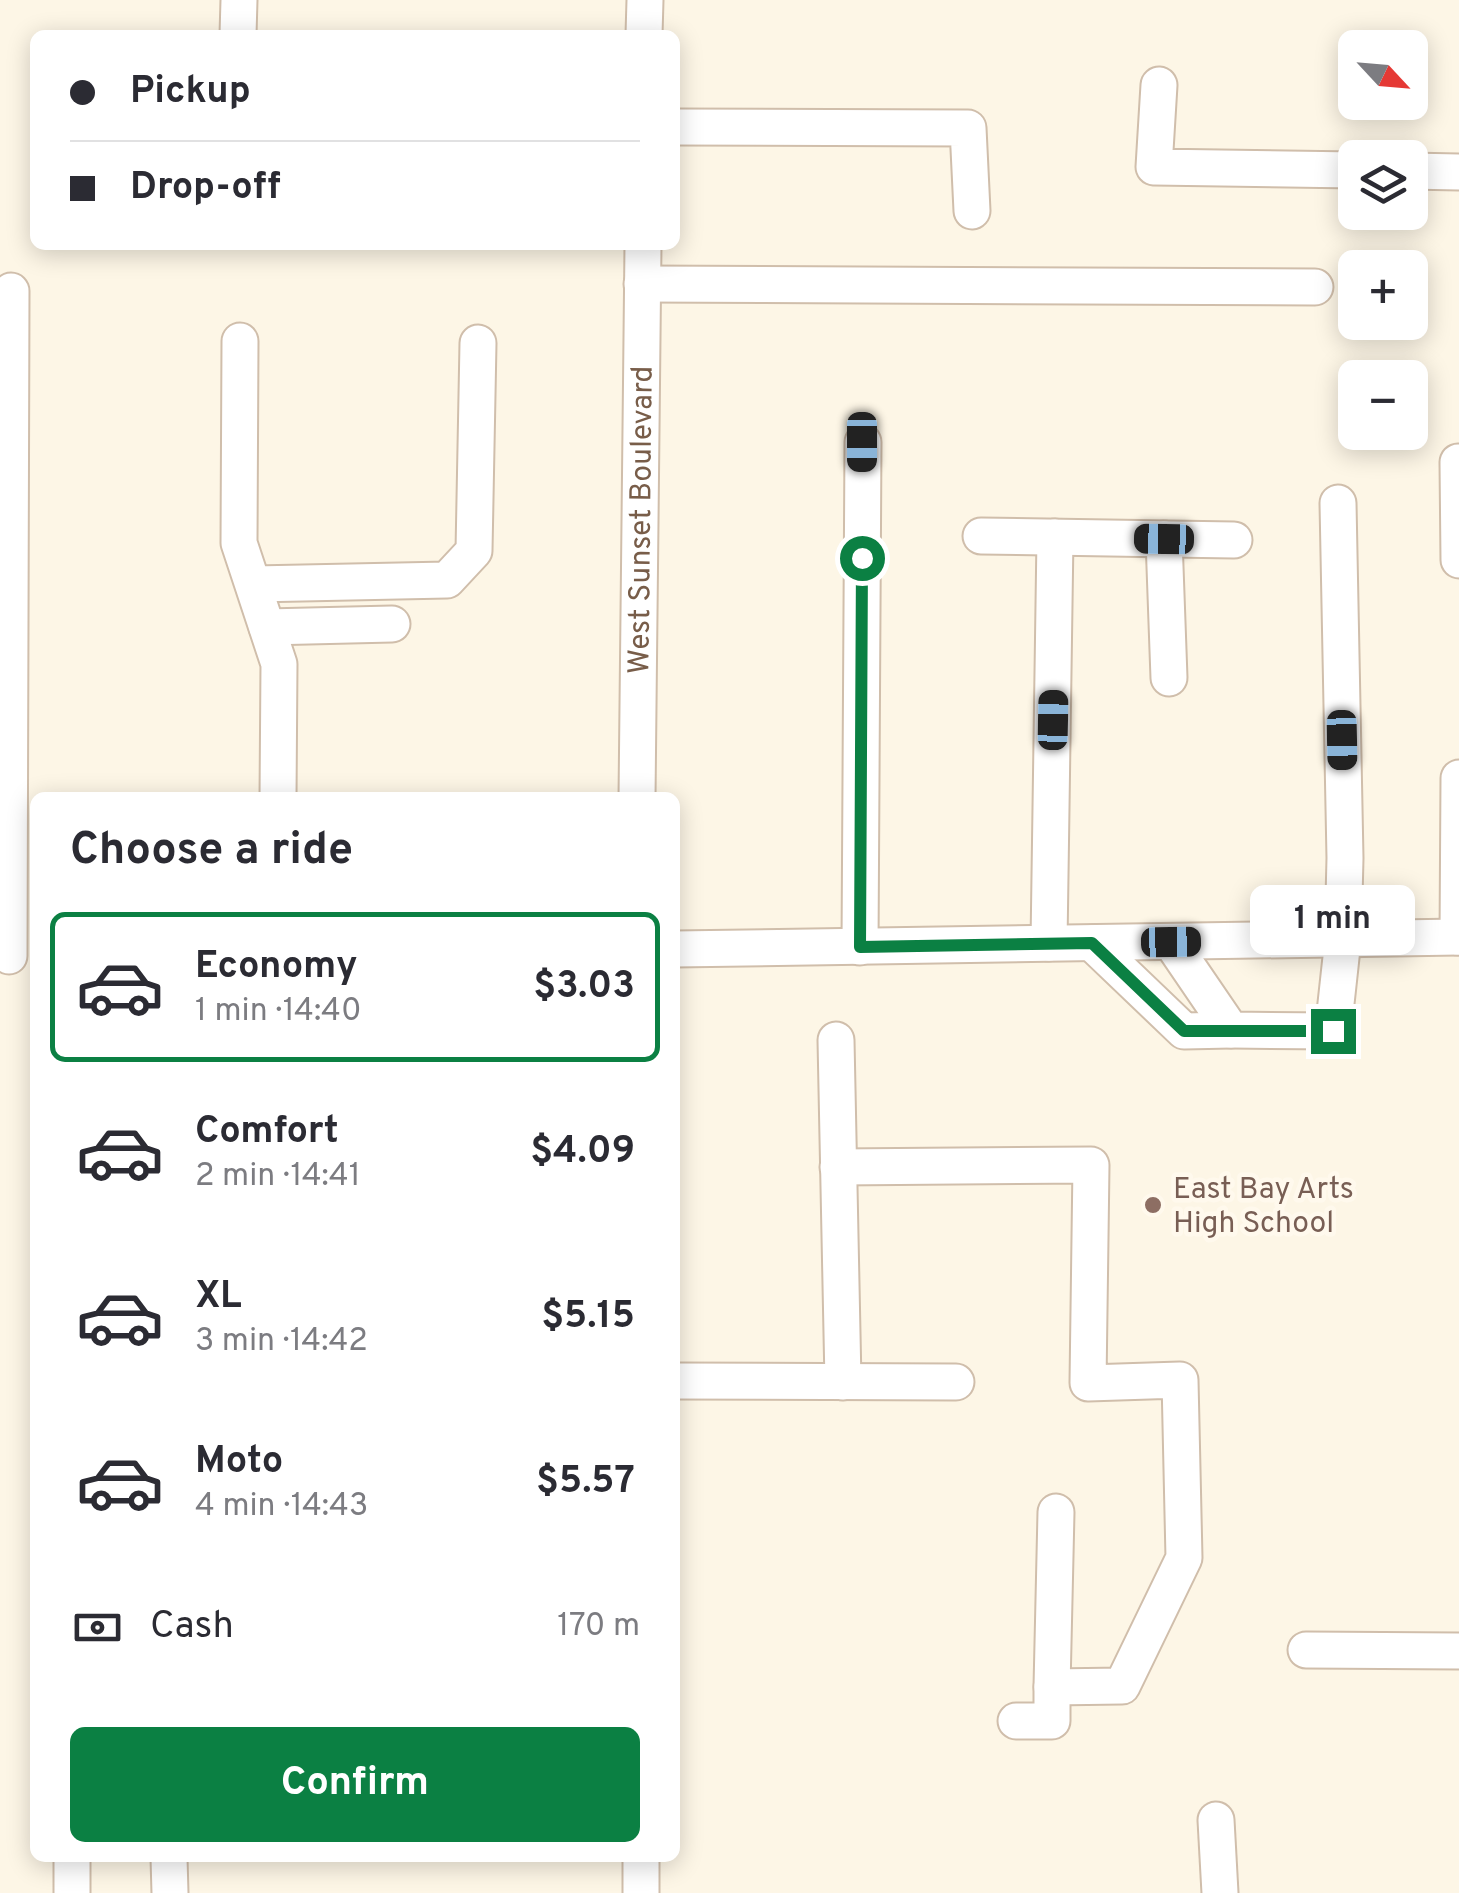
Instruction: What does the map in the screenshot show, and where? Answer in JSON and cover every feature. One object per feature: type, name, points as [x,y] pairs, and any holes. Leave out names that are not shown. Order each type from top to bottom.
[{"type":"street","points":[[238,0],[238,30]]},
{"type":"street","points":[[644,30],[645,0]]},
{"type":"street","points":[[1159,85],[1154,168],[1338,170]]},
{"type":"street","points":[[680,127],[968,128],[972,212]]},
{"type":"street","points":[[1428,171],[1459,172]]},
{"type":"street","name":"West Sunset Boulevard","points":[[636,792],[643,250]]},
{"type":"street","points":[[642,284],[1315,287]]},
{"type":"street","points":[[11,291],[15,956]]},
{"type":"street","points":[[240,341],[239,542],[279,664],[278,792]]},
{"type":"street","points":[[254,584],[446,580],[474,552],[478,342]]},
{"type":"street","points":[[860,947],[862,442]]},
{"type":"street","points":[[1458,462],[1459,560]]},
{"type":"street","points":[[1092,943],[1184,1031],[1333,1031],[1343,938],[1345,858],[1338,503]]},
{"type":"street","points":[[981,536],[1234,540]]},
{"type":"street","points":[[1050,944],[1055,537]]},
{"type":"street","points":[[1164,539],[1169,678]]},
{"type":"street","points":[[267,627],[392,624]]},
{"type":"street","points":[[680,949],[1458,938],[1459,778]]},
{"type":"street","points":[[1171,942],[1231,1030]]},
{"type":"street","points":[[836,1040],[843,1382]]},
{"type":"street","points":[[838,1167],[1091,1165],[1088,1383],[1180,1380],[1184,1558],[1122,1686],[1052,1687]]},
{"type":"street","points":[[680,1381],[956,1382]]},
{"type":"street","points":[[1016,1721],[1052,1721],[1056,1512]]},
{"type":"street","points":[[1306,1650],[1459,1651]]},
{"type":"street","points":[[1216,1820],[1220,1893]]},
{"type":"street","points":[[72,1862],[72,1893]]},
{"type":"street","points":[[170,1862],[170,1893]]},
{"type":"street","points":[[641,1862],[641,1893]]},
{"type":"place","name":"East Bay Arts High School","points":[[1153,1205]]},
{"type":"route","points":[[862,558],[860,947],[1092,943],[1184,1031],[1333,1031]]}]
